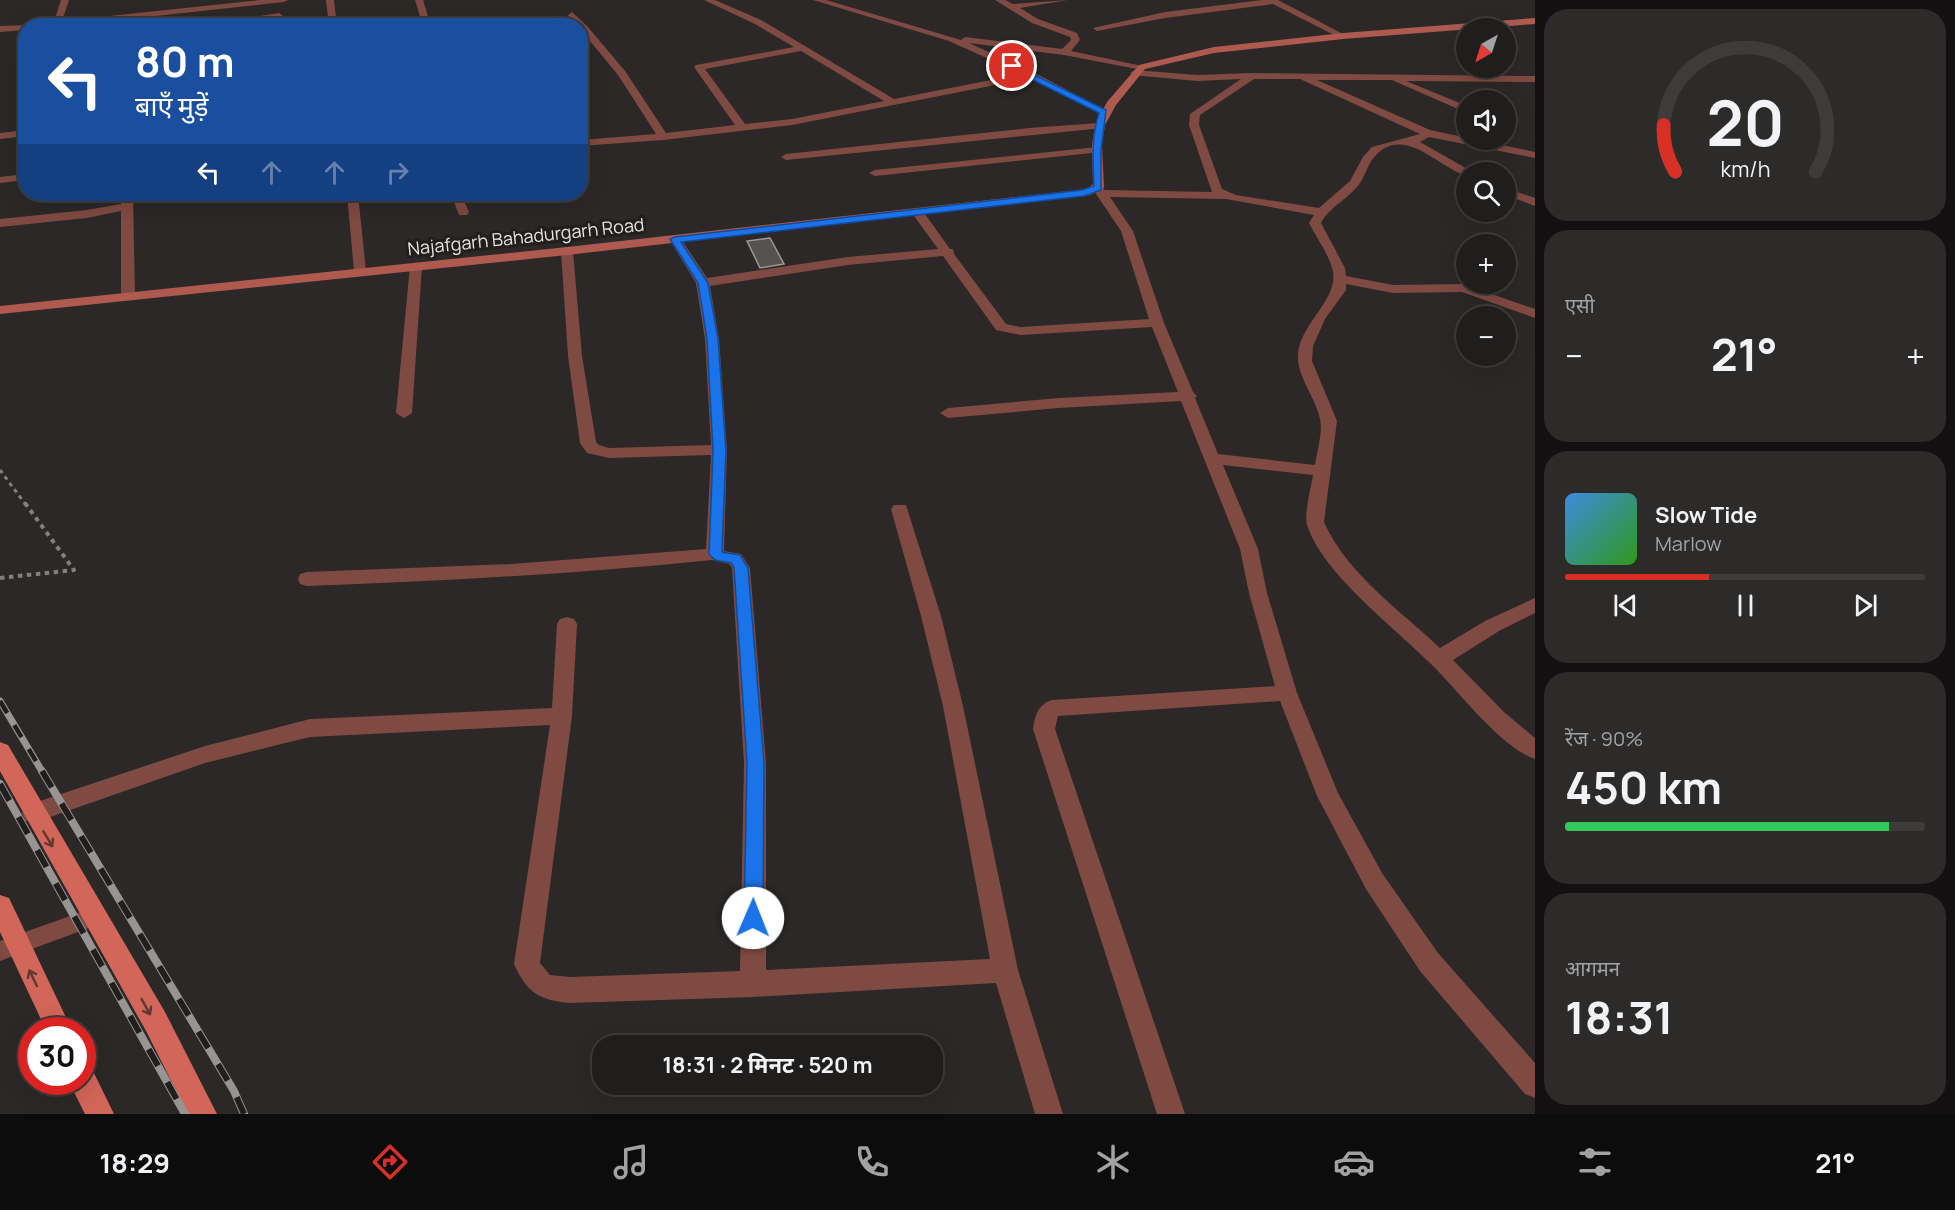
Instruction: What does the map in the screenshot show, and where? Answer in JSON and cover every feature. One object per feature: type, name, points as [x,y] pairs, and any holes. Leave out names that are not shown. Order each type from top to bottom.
[{"type":"main road","points":[[0,751],[33,813],[95,916],[203,1114]]},
{"type":"main road","points":[[0,906],[9,949],[51,1017]]},
{"type":"main road","points":[[90,1095],[100,1114]]},
{"type":"street","points":[[59,18],[65,0]]},
{"type":"street","points":[[121,18],[284,0]]},
{"type":"street","points":[[330,0],[332,18]]},
{"type":"street","points":[[419,0],[425,18]]},
{"type":"street","points":[[708,0],[758,22],[805,48],[894,103]]},
{"type":"street","points":[[817,0],[952,39],[1032,75],[1104,112]]},
{"type":"street","points":[[999,0],[1035,21],[1074,34],[1076,40],[1064,52]]},
{"type":"street","points":[[1012,8],[1064,0]]},
{"type":"street","points":[[1097,28],[1165,15],[1273,0],[1343,36]]},
{"type":"street","points":[[152,18],[154,3]]},
{"type":"street","points":[[572,15],[575,18]]},
{"type":"street","points":[[264,18],[279,16]]},
{"type":"street","points":[[1535,21],[1343,36],[1214,50],[1138,70],[1104,112],[1099,126],[1097,150],[1100,191],[1127,231],[1157,323],[1189,396],[1250,549],[1258,593],[1287,693],[1328,796],[1374,881],[1429,962],[1535,1084]]},
{"type":"street","points":[[0,29],[18,28]]},
{"type":"street","points":[[588,33],[620,69],[644,102],[663,137]]},
{"type":"street","points":[[952,39],[1064,52],[1138,70],[1185,78],[1252,76],[1535,79]]},
{"type":"street","points":[[742,128],[699,67],[805,48]]},
{"type":"street","points":[[588,142],[663,137],[811,119],[1032,75]]},
{"type":"street","points":[[1226,196],[1217,192],[1194,125],[1194,119],[1196,114],[1252,76]]},
{"type":"street","points":[[1303,77],[1427,133],[1490,148],[1535,155]]},
{"type":"street","points":[[1391,77],[1456,105]]},
{"type":"street","points":[[786,157],[1029,131],[1099,126]]},
{"type":"street","points":[[1427,133],[1411,141],[1383,146],[1374,151],[1365,160],[1354,183],[1320,212],[1315,223],[1339,268],[1340,279],[1340,290],[1318,319],[1310,334],[1305,361],[1329,420],[1315,522],[1323,540],[1384,609],[1439,659],[1510,733],[1535,750]]},
{"type":"street","points":[[0,136],[18,134]]},
{"type":"street","points":[[1411,141],[1456,167]]},
{"type":"street","points":[[875,173],[1097,150]]},
{"type":"street","points":[[0,180],[18,178]]},
{"type":"street","points":[[1100,191],[1226,196],[1320,212]]},
{"type":"street","name":"Najafgarh Bahadurgarh Road","points":[[0,310],[360,271],[567,252],[1100,191]]},
{"type":"street","points":[[1516,195],[1535,202]]},
{"type":"street","points":[[0,223],[87,214],[124,201]]},
{"type":"street","points":[[127,201],[128,296]]},
{"type":"street","points":[[353,201],[360,271]]},
{"type":"street","points":[[458,201],[462,212]]},
{"type":"street","points":[[918,213],[949,252],[1001,327],[1011,330],[1157,323]]},
{"type":"street","points":[[675,239],[703,283],[712,339],[719,450],[716,554]]},
{"type":"street","points":[[567,252],[575,356],[588,442],[592,449],[609,453],[719,450]]},
{"type":"street","points":[[703,283],[848,261],[949,252]]},
{"type":"street","points":[[404,413],[416,266]]},
{"type":"street","points":[[1340,279],[1393,289],[1462,288],[1535,314]]},
{"type":"street","points":[[948,413],[1100,400],[1189,396]]},
{"type":"street","points":[[1212,458],[1292,469],[1322,470]]},
{"type":"street","points":[[900,509],[931,616],[953,706],[1005,970],[1049,1114]]},
{"type":"street","points":[[307,579],[580,566],[716,554],[720,557],[735,558],[741,568],[756,763],[753,984]]},
{"type":"street","points":[[1439,659],[1492,626],[1535,605]]},
{"type":"street","points":[[567,624],[562,716],[528,964],[537,983],[551,988],[570,990],[753,984],[1005,970]]},
{"type":"street","points":[[1171,1114],[1044,729],[1045,717],[1052,708],[1059,707],[1287,693]]},
{"type":"street","points":[[33,813],[179,761],[270,736],[310,728],[562,716]]},
{"type":"lane","points":[[9,949],[95,916]]},
{"type":"path","points":[[0,470],[74,570],[0,578]]},
{"type":"building","points":[[770,238],[784,264],[760,268],[747,241]]},
{"type":"railway","points":[[0,701],[43,773]]},
{"type":"railway","points":[[42,771],[234,1091],[244,1114]]},
{"type":"railway","points":[[0,784],[185,1114]]},
{"type":"route","points":[[753,918],[756,763],[741,568],[735,558],[720,557],[716,554],[719,450],[712,339],[703,283],[675,239],[1084,193],[1098,188],[1097,150],[1099,126],[1104,112],[1012,66]]}]
